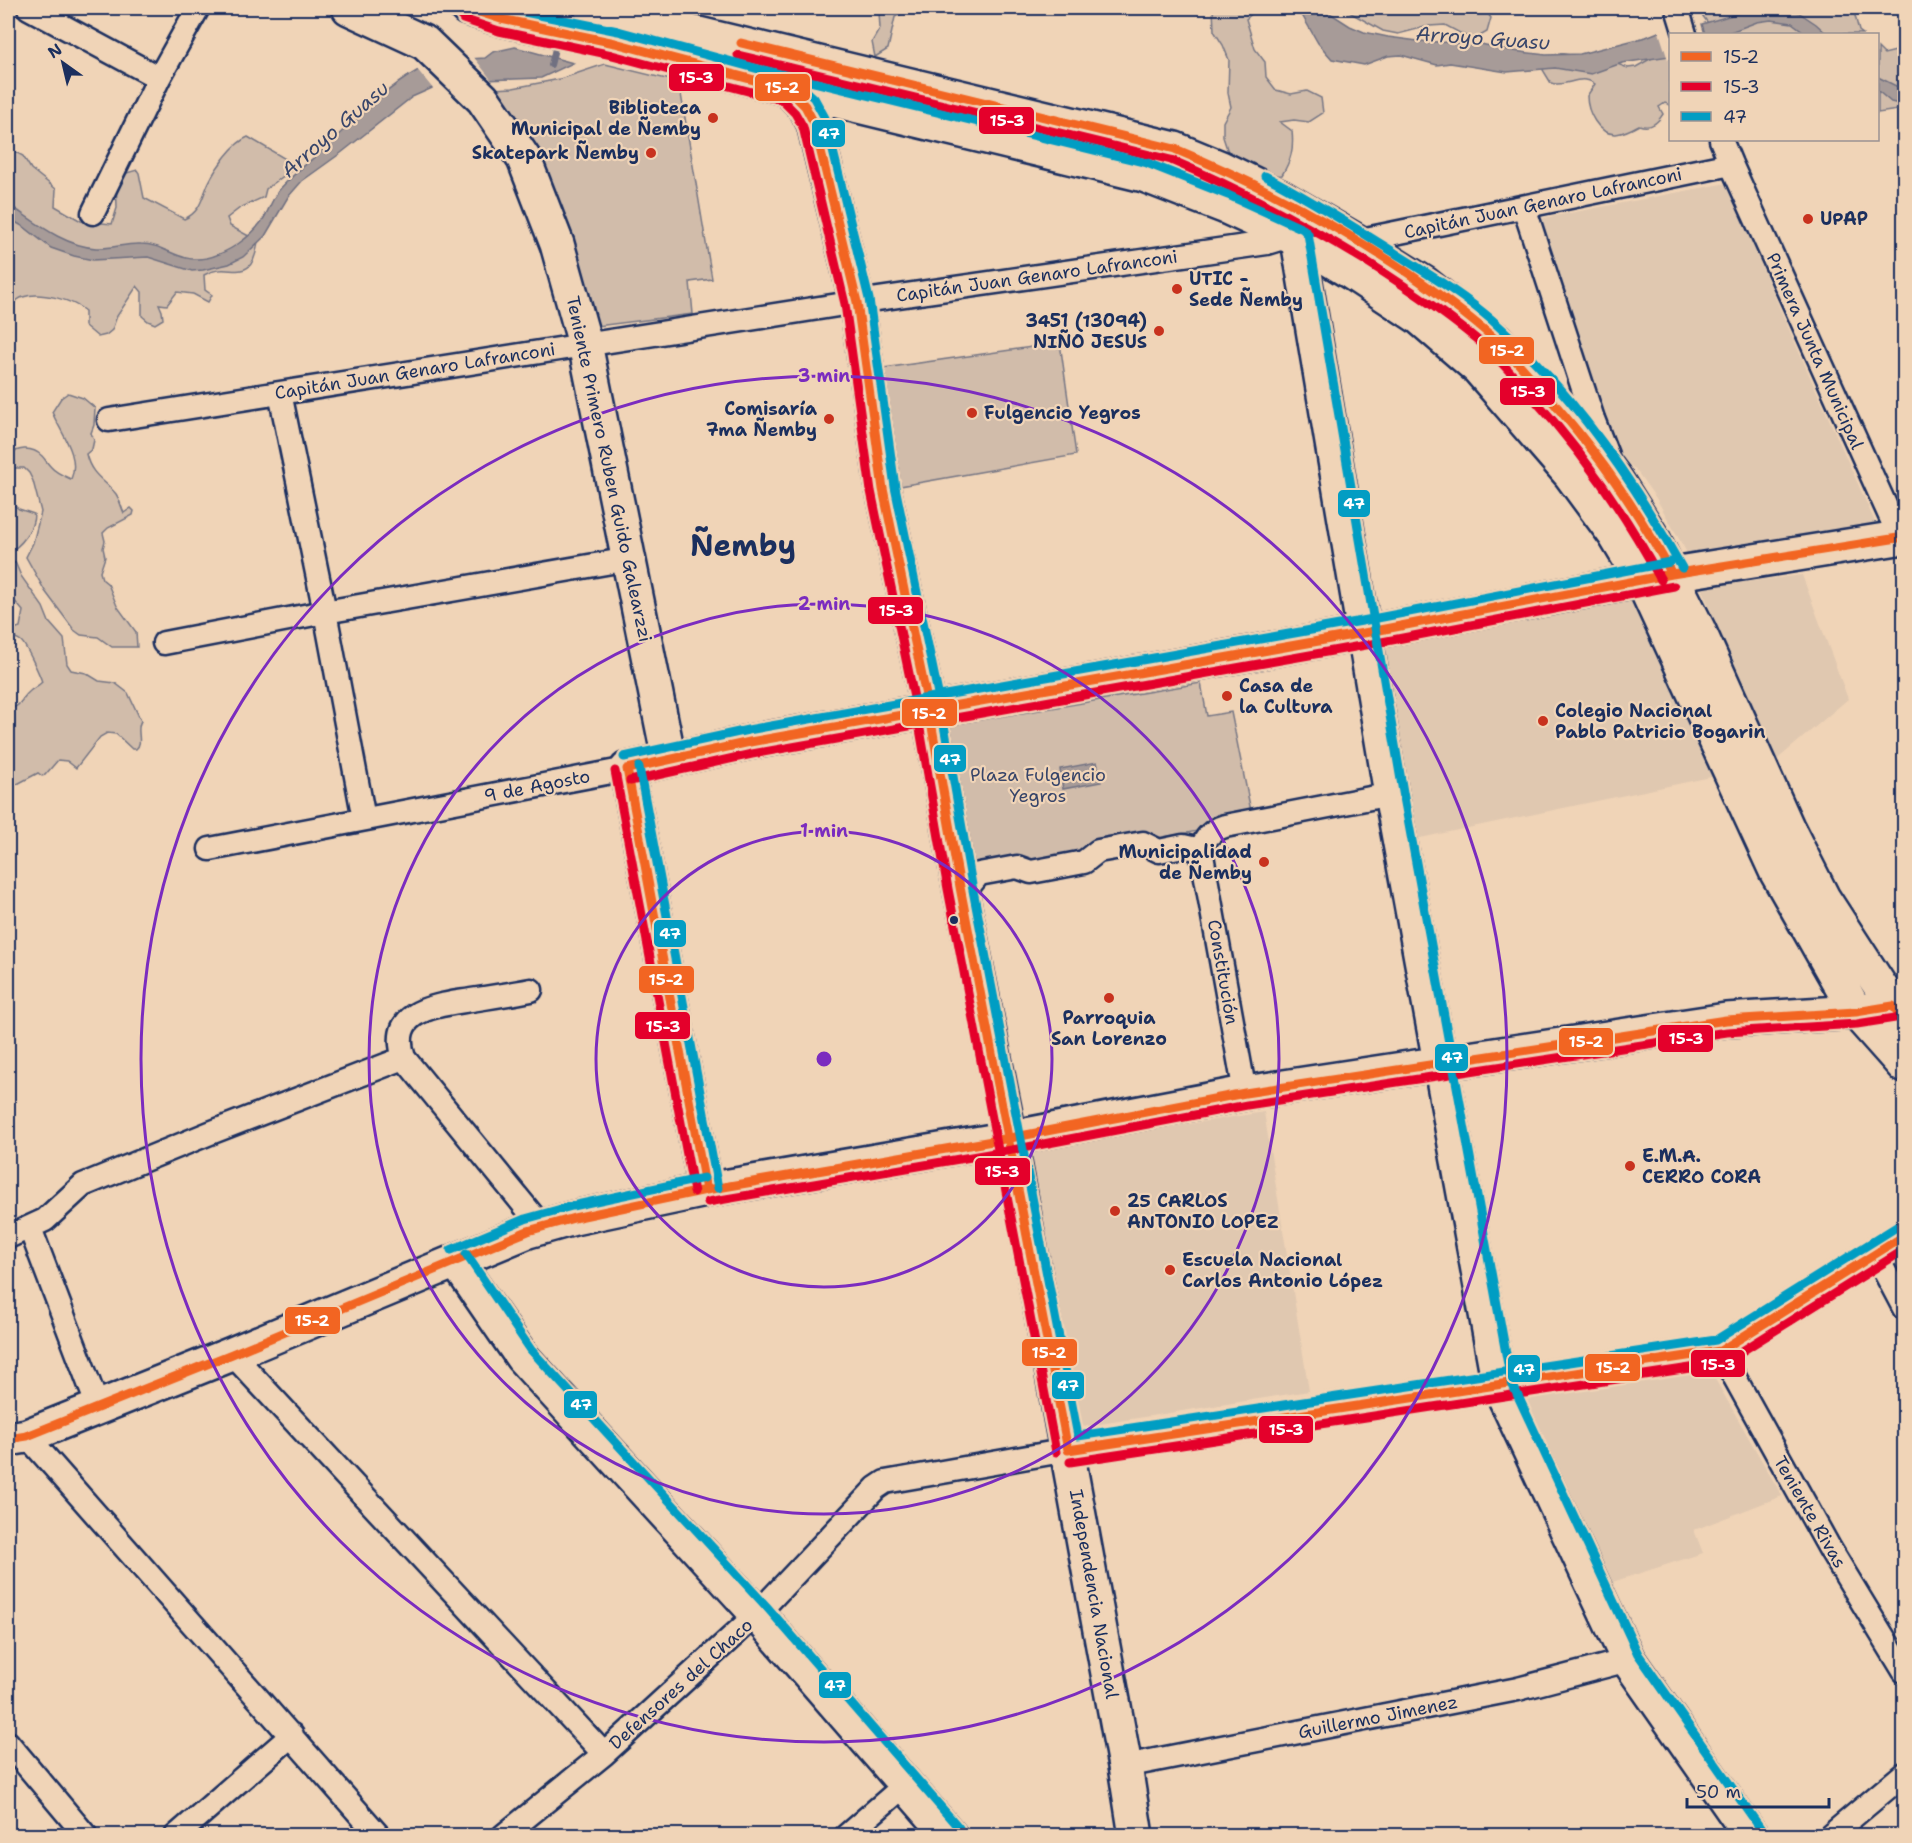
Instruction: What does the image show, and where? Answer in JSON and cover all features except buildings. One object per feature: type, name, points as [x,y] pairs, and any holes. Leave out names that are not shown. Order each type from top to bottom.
[{"type":"main road","name":"Teniente Primero Ruben Guido Galearzzi","points":[[349,8],[425,44],[483,99],[524,159],[557,244],[585,344],[669,759]]},
{"type":"main road","points":[[467,8],[501,19],[607,21],[1174,149],[1221,168],[1280,197],[1356,241],[1425,285],[1496,340],[1569,419],[1617,481],[1650,533],[1657,577],[1776,871],[1856,1012],[1905,1066]]},
{"type":"main road","points":[[607,21],[788,89],[1144,175],[1224,206],[1294,238],[1420,318],[1478,368],[1570,474],[1615,535],[1657,577],[1823,898],[1899,1013]]},
{"type":"main road","name":"Independencia Nacional","points":[[788,89],[805,106],[814,123],[857,302],[884,489],[929,710],[959,882],[1010,1138],[1136,1836]]},
{"type":"main road","points":[[1294,238],[1499,1385],[1628,1660],[1751,1836]]},
{"type":"main road","name":"9 de Agosto","points":[[627,769],[750,742],[1364,633],[1657,577],[1902,538]]},
{"type":"main road","points":[[627,769],[706,1190]]},
{"type":"main road","points":[[17,1438],[232,1354],[542,1227],[574,1218],[706,1190],[1010,1138],[1245,1094],[1726,1020],[1856,1012],[1899,1013]]},
{"type":"main road","points":[[456,1262],[522,1357],[758,1614],[950,1836]]},
{"type":"street","points":[[29,8],[159,78]]},
{"type":"street","points":[[93,213],[159,78],[198,8]]},
{"type":"street","points":[[1677,8],[1685,33]]},
{"type":"street","name":"Primera Junta Municipal","points":[[1722,141],[1902,538]]},
{"type":"street","name":"Capitán Juan Genaro Lafranconi","points":[[1356,241],[1731,164]]},
{"type":"street","points":[[1524,207],[1593,419],[1617,481]]},
{"type":"street","name":"Capitán Juan Genaro Lafranconi","points":[[109,420],[857,302],[1294,238]]},
{"type":"street","points":[[280,393],[364,819]]},
{"type":"street","points":[[164,643],[325,612],[629,559]]},
{"type":"street","name":"9 de Agosto","points":[[210,849],[627,769]]},
{"type":"street","points":[[959,882],[1186,834],[1205,842],[1225,826],[1392,794]]},
{"type":"street","name":"Constitución","points":[[1205,842],[1245,1094]]},
{"type":"street","points":[[531,990],[428,1007],[410,1017],[402,1031],[399,1044],[404,1058],[542,1227]]},
{"type":"street","points":[[8,1237],[45,1220],[83,1185],[210,1132],[404,1058]]},
{"type":"street","points":[[30,1228],[98,1407]]},
{"type":"street","name":"Defensores del Chaco","points":[[503,1836],[604,1754],[758,1614],[876,1488],[885,1482],[1068,1450],[1720,1351],[1905,1236]]},
{"type":"street","points":[[1876,1255],[1905,1308]]},
{"type":"street","name":"Teniente Rivas","points":[[1720,1351],[1830,1549],[1905,1671]]},
{"type":"street","points":[[232,1354],[604,1754]]},
{"type":"street","points":[[17,1438],[292,1735],[379,1836]]},
{"type":"street","name":"Guillermo Jimenez","points":[[1125,1766],[1518,1689],[1628,1660]]},
{"type":"street","points":[[176,1836],[292,1735]]},
{"type":"street","points":[[8,1743],[86,1836]]},
{"type":"street","points":[[1830,1836],[1905,1774]]},
{"type":"street","points":[[846,1836],[905,1785]]},
{"type":"shaded area","points":[[1298,8],[1322,8],[1350,26],[1364,32],[1388,37],[1481,44],[1546,55],[1580,54],[1661,31],[1669,56],[1622,63],[1591,74],[1555,68],[1507,72],[1450,63],[1437,65],[1401,55],[1388,56],[1364,65],[1332,59],[1318,43]]},
{"type":"shaded area","points":[[1751,8],[1792,8],[1826,33],[1806,33],[1792,23],[1771,20],[1757,22],[1728,33],[1705,33],[1702,24]]},
{"type":"shaded area","points":[[515,47],[573,63],[541,78],[485,80],[469,59],[485,58],[493,52]]},
{"type":"shaded area","points":[[422,68],[437,86],[412,97],[302,181],[288,197],[265,236],[243,257],[229,264],[192,271],[148,257],[93,260],[51,248],[8,218],[8,204],[49,232],[72,243],[96,248],[141,244],[158,247],[188,258],[215,256],[245,239],[262,221],[277,193],[290,178],[382,95]]},
{"type":"shaded area","points":[[1879,78],[1898,87],[1904,87],[1904,105],[1891,102],[1879,92]]},
{"type":"shaded area","points":[[1727,183],[1784,318],[1879,531],[1691,560],[1656,498],[1638,473],[1614,448],[1585,355],[1533,220]]},
{"type":"shaded area","points":[[1802,575],[1848,699],[1773,763],[1701,587]]},
{"type":"shaded area","name":"Colegio Nacional Pablo Patricio Bogarin","points":[[1642,580],[1730,773],[1401,842],[1364,633]]},
{"type":"shaded area","points":[[1097,762],[1101,782],[1063,789],[1060,769]]},
{"type":"shaded area","name":"Escuela Nacional Carlos Antonio López","points":[[1264,1112],[1309,1391],[1081,1427],[1026,1150]]},
{"type":"shaded area","points":[[1707,1365],[1782,1496],[1694,1530],[1703,1553],[1603,1585],[1519,1396]]},
{"type":"green space","points":[[884,8],[914,8],[895,17],[888,49],[875,57],[872,42],[880,28],[879,12]]},
{"type":"green space","points":[[1213,8],[1258,8],[1246,19],[1255,49],[1265,62],[1266,77],[1276,90],[1291,94],[1307,91],[1321,98],[1323,113],[1309,122],[1294,120],[1280,122],[1292,131],[1293,137],[1291,154],[1282,175],[1266,176],[1250,172],[1228,152],[1223,137],[1223,122],[1231,107],[1228,93],[1229,60],[1214,31]]},
{"type":"green space","points":[[1342,8],[1484,8],[1491,18],[1487,32],[1473,40],[1445,25],[1429,26],[1398,34],[1383,31]]},
{"type":"green space","points":[[1697,8],[1853,8],[1859,31],[1862,33],[1715,33]]},
{"type":"green space","points":[[1879,49],[1884,54],[1904,49],[1904,109],[1879,113]]},
{"type":"green space","points":[[1669,52],[1669,105],[1665,103],[1659,107],[1663,114],[1653,125],[1639,125],[1616,134],[1604,131],[1591,115],[1587,96],[1595,84],[1584,80],[1562,84],[1551,83],[1543,70],[1545,62],[1559,53],[1612,62],[1628,68],[1636,67]]},
{"type":"green space","points":[[605,64],[679,82],[712,279],[690,282],[693,314],[597,326],[493,89],[513,88],[560,79]]},
{"type":"green space","points":[[248,137],[294,166],[266,189],[264,197],[240,208],[227,218],[230,226],[258,241],[255,256],[251,265],[245,269],[213,271],[204,275],[205,290],[212,295],[208,302],[193,294],[177,292],[167,305],[159,304],[163,319],[155,324],[142,316],[142,292],[137,286],[117,316],[112,330],[98,337],[85,326],[85,311],[65,300],[30,295],[19,299],[8,309],[8,151],[10,149],[23,156],[31,169],[56,189],[55,206],[81,221],[112,224],[117,208],[116,176],[137,170],[144,198],[184,219],[198,208],[212,176],[226,156]]},
{"type":"green space","name":"Fulgencio Yegros","points":[[1060,343],[1076,455],[883,489],[870,370]]},
{"type":"green space","points":[[68,393],[83,398],[95,408],[91,433],[94,440],[92,449],[86,454],[91,468],[116,494],[124,513],[131,508],[134,511],[133,515],[103,533],[105,557],[100,572],[117,606],[136,632],[137,647],[112,647],[98,637],[81,635],[74,630],[45,591],[26,557],[33,543],[41,512],[29,473],[24,468],[15,468],[8,473],[8,457],[15,451],[29,449],[42,456],[55,471],[71,479],[73,462],[71,453],[52,412],[61,398]]},
{"type":"green space","points":[[8,501],[19,509],[34,514],[32,526],[26,537],[8,552]]},
{"type":"green space","points":[[15,562],[21,576],[43,607],[49,622],[64,639],[67,664],[71,670],[86,673],[99,681],[115,683],[128,693],[141,721],[139,743],[136,749],[132,749],[116,734],[107,733],[100,737],[76,768],[67,761],[58,760],[45,775],[38,773],[8,789],[8,709],[18,705],[42,682],[23,644],[8,633],[20,627],[23,611],[8,593],[8,565]]},
{"type":"green space","name":"Plaza Fulgencio Yegros","points":[[1201,683],[1207,716],[1231,712],[1253,821],[972,872],[944,726]]},
{"type":"pier","points":[[1658,29],[1664,30],[1669,47],[1668,60]]},
{"type":"pier","points":[[473,56],[493,82],[485,83],[466,61],[467,57]]},
{"type":"pier","points":[[421,65],[440,84],[439,88],[434,90],[416,68]]},
{"type":"waterway","name":"Arroyo Guasu","points":[[561,22],[564,8]]},
{"type":"waterway","name":"Arroyo Guasu","points":[[551,65],[557,40]]},
{"type":"transit line","name":"15-2","points":[[467,8],[501,19],[615,43],[788,89],[805,106],[814,123],[857,302],[883,489],[929,710],[960,887],[1068,1450],[1720,1351],[1904,1236]]},
{"type":"transit line","name":"47","points":[[505,8],[618,31],[792,78],[814,98],[825,118],[869,299],[895,487],[941,708],[972,885],[1078,1436],[1716,1340],[1898,1226]]},
{"type":"transit line","name":"15-3","points":[[463,19],[499,31],[612,55],[782,100],[795,113],[803,127],[845,304],[871,491],[917,712],[948,889],[1056,1452]]},
{"type":"transit line","name":"15-2","points":[[741,43],[1175,149],[1259,187],[1342,232],[1422,282],[1505,349],[1574,427],[1610,474],[1642,522],[1672,574]]},
{"type":"transit line","name":"15-3","points":[[738,55],[1171,160],[1247,195],[1321,235],[1415,293],[1459,325],[1492,353],[1583,458],[1632,530],[1661,580]]},
{"type":"transit line","name":"47","points":[[764,70],[1147,163],[1228,195],[1303,229],[1308,234],[1403,792],[1511,1381],[1638,1654],[1761,1829]]},
{"type":"transit line","name":"47","points":[[1265,176],[1331,213],[1445,285],[1481,311],[1521,347],[1548,375],[1598,436],[1642,501],[1682,568]]},
{"type":"transit line","name":"15-2","points":[[627,769],[750,742],[1364,633],[1672,574],[1904,537]]},
{"type":"transit line","name":"47","points":[[624,757],[748,730],[1362,621],[1670,562]]},
{"type":"transit line","name":"15-3","points":[[630,781],[752,754],[1366,645],[1674,586]]},
{"type":"transit line","name":"47","points":[[639,767],[718,1188]]},
{"type":"transit line","name":"15-2","points":[[627,769],[706,1190]]},
{"type":"transit line","name":"15-3","points":[[615,771],[694,1192]]},
{"type":"transit line","name":"15-2","points":[[8,1439],[27,1436],[528,1231],[574,1218],[706,1190],[1010,1138],[1245,1093],[1726,1020],[1856,1012],[1893,1006],[1904,1020]]},
{"type":"transit line","name":"15-3","points":[[708,1202],[1012,1150],[1247,1105],[1727,1032],[1857,1024],[1895,1018]]},
{"type":"transit line","name":"47","points":[[451,1250],[525,1219],[572,1206],[704,1178]]},
{"type":"transit line","name":"15-3","points":[[1070,1462],[1723,1363],[1904,1250]]},
{"type":"transit line","name":"47","points":[[466,1254],[531,1350],[766,1606],[959,1828]]},
{"type":"place","name":"Biblioteca Municipal de Ñemby","points":[[713,118]]},
{"type":"place","name":"Skatepark Ñemby","points":[[651,153]]},
{"type":"place","name":"UPAP","points":[[1808,219]]},
{"type":"place","name":"UTIC - Sede Ñemby","points":[[1177,289]]},
{"type":"place","name":"3451 (13094) NIÑO JESUS","points":[[1159,331]]},
{"type":"place","name":"Fulgencio Yegros","points":[[972,413]]},
{"type":"place","name":"Comisaría 7ma Ñemby","points":[[829,419]]},
{"type":"place","name":"Casa de la Cultura","points":[[1227,696]]},
{"type":"place","name":"Colegio Nacional Pablo Patricio Bogarin","points":[[1543,721]]},
{"type":"place","name":"Municipalidad de Ñemby","points":[[1264,862]]},
{"type":"place","name":"Parroquia San Lorenzo","points":[[1109,998]]},
{"type":"place","name":"E.M.A. CERRO CORA","points":[[1630,1166]]},
{"type":"place","name":"25 CARLOS ANTONIO LOPEZ","points":[[1115,1211]]},
{"type":"place","name":"Escuela Nacional Carlos Antonio López","points":[[1170,1270]]},
{"type":"district","name":"Ñemby","points":[[743,545]]}]
